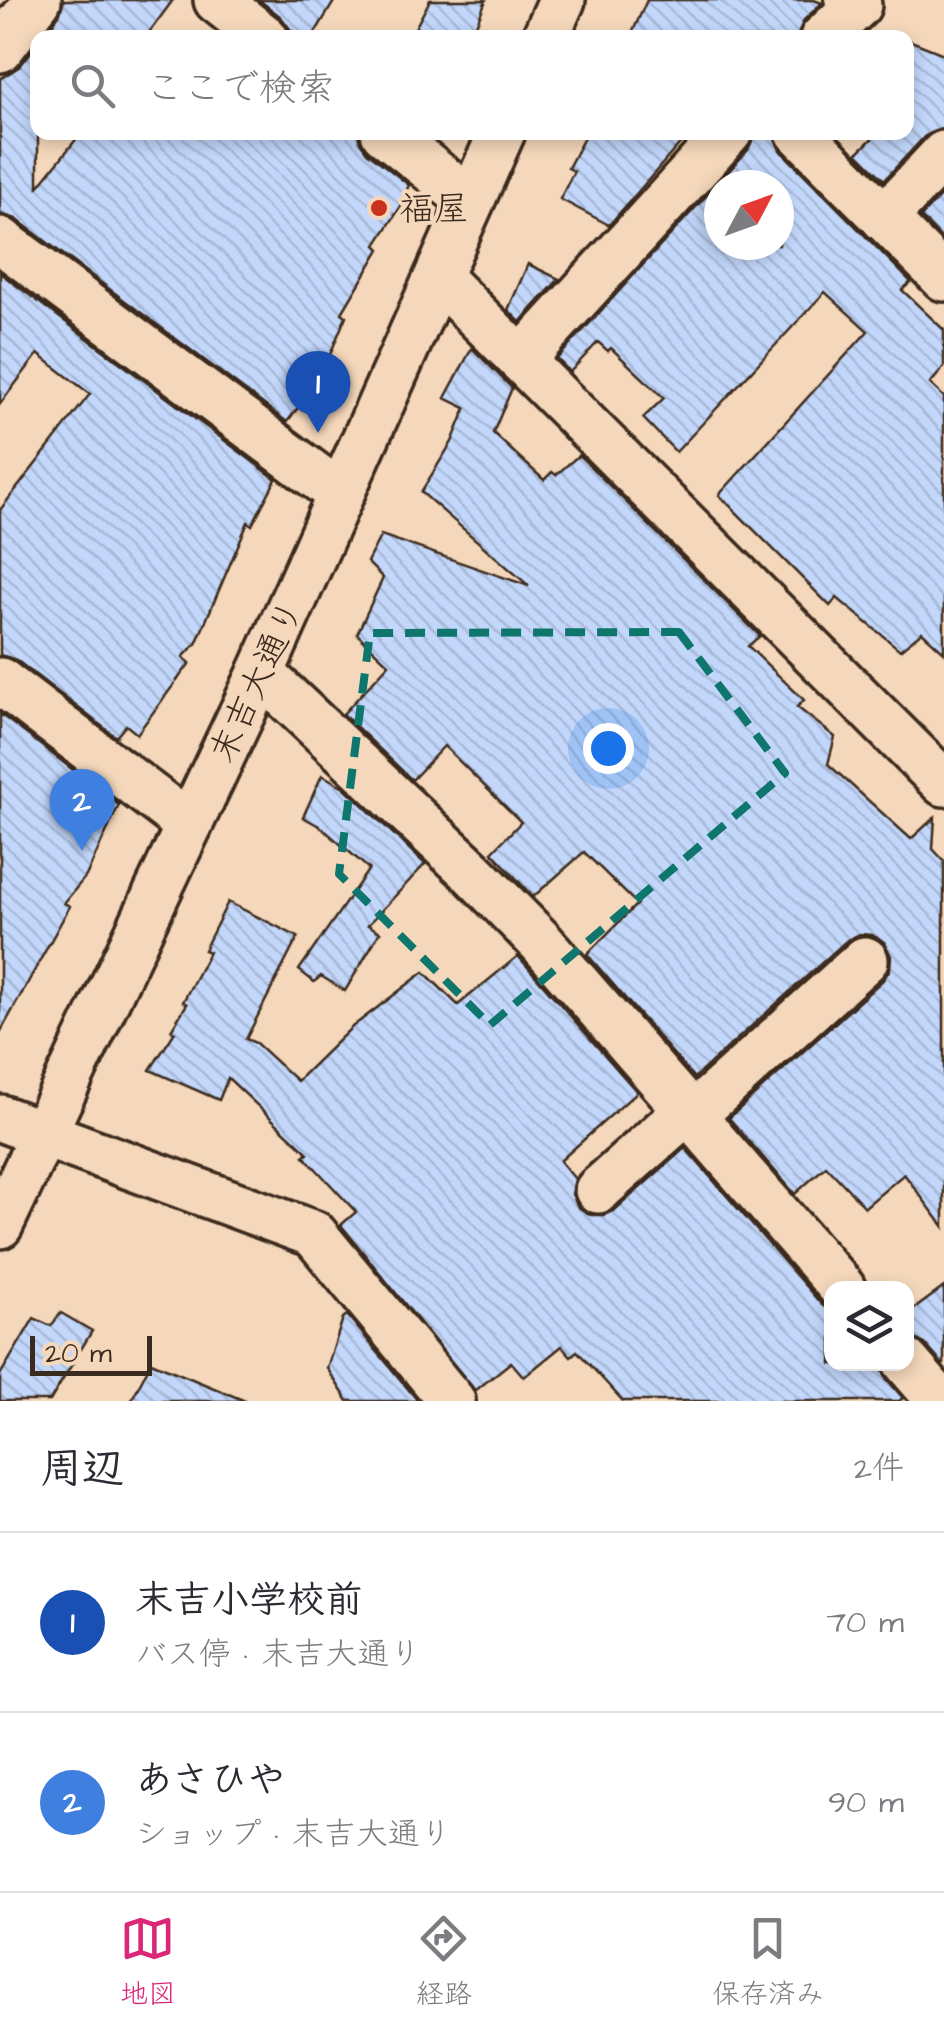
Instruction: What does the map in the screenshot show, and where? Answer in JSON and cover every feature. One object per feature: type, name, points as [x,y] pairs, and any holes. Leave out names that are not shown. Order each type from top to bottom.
[{"type":"street","points":[[0,49],[38,0]]},
{"type":"street","points":[[217,0],[254,30]]},
{"type":"street","points":[[549,30],[562,0]]},
{"type":"street","points":[[830,30],[856,2]]},
{"type":"street","points":[[394,140],[470,201]]},
{"type":"street","name":"末吉大通り","points":[[0,1224],[261,673],[498,140]]},
{"type":"street","points":[[520,360],[721,140]]},
{"type":"street","points":[[807,140],[944,278]]},
{"type":"street","points":[[884,218],[944,154]]},
{"type":"street","points":[[0,240],[340,494]]},
{"type":"street","points":[[438,278],[944,784]]},
{"type":"street","points":[[261,673],[542,942],[836,1281]]},
{"type":"street","points":[[0,681],[189,825]]},
{"type":"street","points":[[598,1190],[865,960]]},
{"type":"street","points":[[0,1118],[314,1234],[452,1401]]},
{"type":"street","points":[[914,1371],[940,1401]]},
{"type":"highlighted area","points":[[679,632],[785,773],[490,1025],[339,874],[370,633]]},
{"type":"building","points":[[64,0],[173,0],[151,30],[48,30]]},
{"type":"building","points":[[259,0],[335,0],[317,30],[291,30]]},
{"type":"building","points":[[430,0],[486,0],[474,30],[414,30]]},
{"type":"building","points":[[647,0],[822,3],[804,20],[801,30],[634,30]]},
{"type":"building","points":[[914,42],[944,54],[944,128],[925,136],[884,180],[857,153],[871,140],[914,140]]},
{"type":"building","points":[[30,53],[30,140],[38,140],[38,187],[76,140],[360,140],[367,152],[409,185],[405,200],[376,245],[380,249],[342,313],[346,316],[320,379],[287,422],[16,219],[0,214],[0,79],[20,66]]},
{"type":"building","points":[[583,140],[683,140],[609,225],[560,199],[574,171],[568,168]]},
{"type":"building","points":[[752,140],[777,140],[780,150],[911,282],[902,290],[944,330],[944,367],[930,384],[944,397],[944,652],[922,632],[900,650],[837,598],[830,606],[719,495],[868,331],[825,292],[676,452],[643,418],[664,398],[611,348],[608,351],[598,342],[570,372],[557,359],[704,198],[704,260],[794,260],[794,170],[730,170]]},
{"type":"building","points":[[944,192],[944,241],[921,217]]},
{"type":"building","points":[[528,264],[559,279],[520,322],[508,310]]},
{"type":"building","points":[[0,273],[276,479],[252,525],[248,522],[196,644],[183,657],[190,663],[137,734],[126,725],[116,737],[16,660],[0,655],[0,510],[90,394],[38,354],[0,404]]},
{"type":"building","points":[[472,348],[512,388],[493,433],[544,480],[579,455],[760,636],[748,646],[804,700],[797,707],[835,737],[828,764],[911,839],[935,817],[933,849],[944,861],[944,1227],[904,1174],[865,1207],[826,1166],[795,1194],[729,1118],[883,980],[890,969],[891,956],[884,942],[860,934],[847,940],[694,1078],[587,954],[637,904],[584,852],[533,897],[492,852],[521,822],[444,746],[412,780],[343,714],[389,664],[357,634],[383,578],[367,562],[381,535],[529,586],[421,492],[452,442],[466,408],[445,398]]},
{"type":"building","points":[[0,714],[119,805],[86,876],[64,903],[70,906],[0,1033]]},
{"type":"building","points":[[322,775],[344,787],[425,864],[368,925],[380,932],[345,991],[321,976],[314,982],[299,970],[369,869],[321,827],[303,817]]},
{"type":"building","points":[[228,902],[298,937],[246,1039],[256,1043],[297,1081],[352,1027],[424,972],[458,1005],[518,956],[637,1092],[560,1161],[575,1179],[572,1194],[578,1207],[591,1215],[615,1210],[685,1148],[824,1306],[824,1371],[883,1371],[903,1398],[623,1401],[577,1351],[571,1356],[562,1346],[524,1377],[511,1362],[475,1391],[341,1225],[356,1212],[304,1156],[308,1153],[228,1078],[219,1100],[150,1070],[175,1032],[171,1030],[209,952],[204,950]]},
{"type":"building","points":[[944,1287],[943,1365],[925,1344],[914,1339],[914,1309]]},
{"type":"building","points":[[61,1313],[92,1331],[50,1401],[0,1401],[0,1375],[34,1318],[51,1326]]},
{"type":"building","points":[[347,1315],[418,1401],[348,1401],[327,1368]]},
{"type":"building","points":[[151,1362],[243,1400],[131,1401]]},
{"type":"place","name":"福屋","points":[[379,208]]},
{"type":"place","name":"末吉小学校前","points":[[318,433]]},
{"type":"place","name":"あさひや","points":[[82,851]]}]
